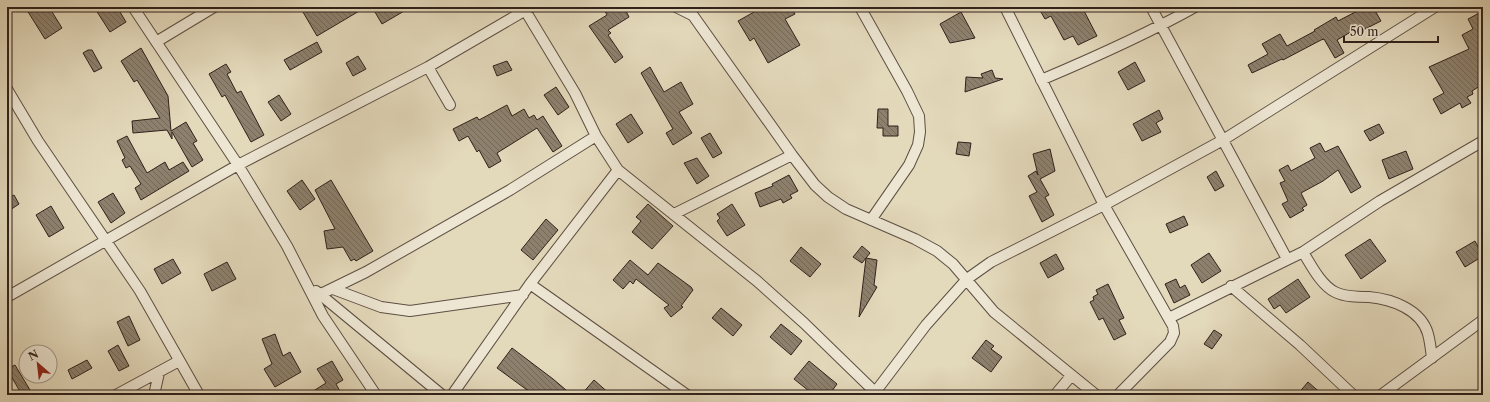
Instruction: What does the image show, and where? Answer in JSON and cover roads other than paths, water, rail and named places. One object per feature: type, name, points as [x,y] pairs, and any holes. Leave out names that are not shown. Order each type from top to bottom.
[{"type":"street","points":[[133,7],[238,165],[287,246],[323,316],[376,395]]},
{"type":"street","points":[[156,42],[214,7]]},
{"type":"street","points":[[676,7],[689,11],[814,185],[846,209],[915,239],[937,252],[953,264],[994,312],[1096,395]]},
{"type":"street","points":[[860,7],[908,91],[919,116],[920,132],[918,145],[910,165],[871,220]]},
{"type":"street","points":[[1005,7],[1104,205],[1169,318],[1174,333],[1170,342],[1118,395]]},
{"type":"street","points":[[1151,7],[1287,259]]},
{"type":"street","points":[[1041,80],[1162,26],[1195,7]]},
{"type":"street","points":[[7,298],[104,240],[238,165],[428,67],[526,8],[575,93],[596,136],[618,170],[757,280],[804,323],[874,393],[904,352],[967,279],[991,262],[1104,205],[1223,140],[1435,7]]},
{"type":"street","points":[[428,67],[450,105]]},
{"type":"street","points":[[7,88],[38,141],[140,291],[199,395]]},
{"type":"street","points":[[321,294],[366,272],[510,190],[596,136]]},
{"type":"street","points":[[1169,318],[1302,252],[1380,201],[1483,141]]},
{"type":"street","points":[[674,214],[792,155]]},
{"type":"street","points":[[452,395],[530,284],[618,170]]},
{"type":"street","points":[[1302,252],[1322,281],[1334,292],[1344,296],[1382,298],[1396,302],[1412,312],[1424,324],[1428,333],[1432,358]]},
{"type":"street","points":[[306,284],[321,294],[442,395]]},
{"type":"street","points":[[530,284],[687,395]]},
{"type":"street","points":[[1231,286],[1300,345],[1353,395]]},
{"type":"street","points":[[333,289],[381,307],[410,311],[523,295]]},
{"type":"street","points":[[1380,395],[1483,320]]},
{"type":"street","points":[[116,395],[179,361]]},
{"type":"street","points":[[154,395],[159,373]]},
{"type":"street","points":[[1055,395],[1071,376]]}]
